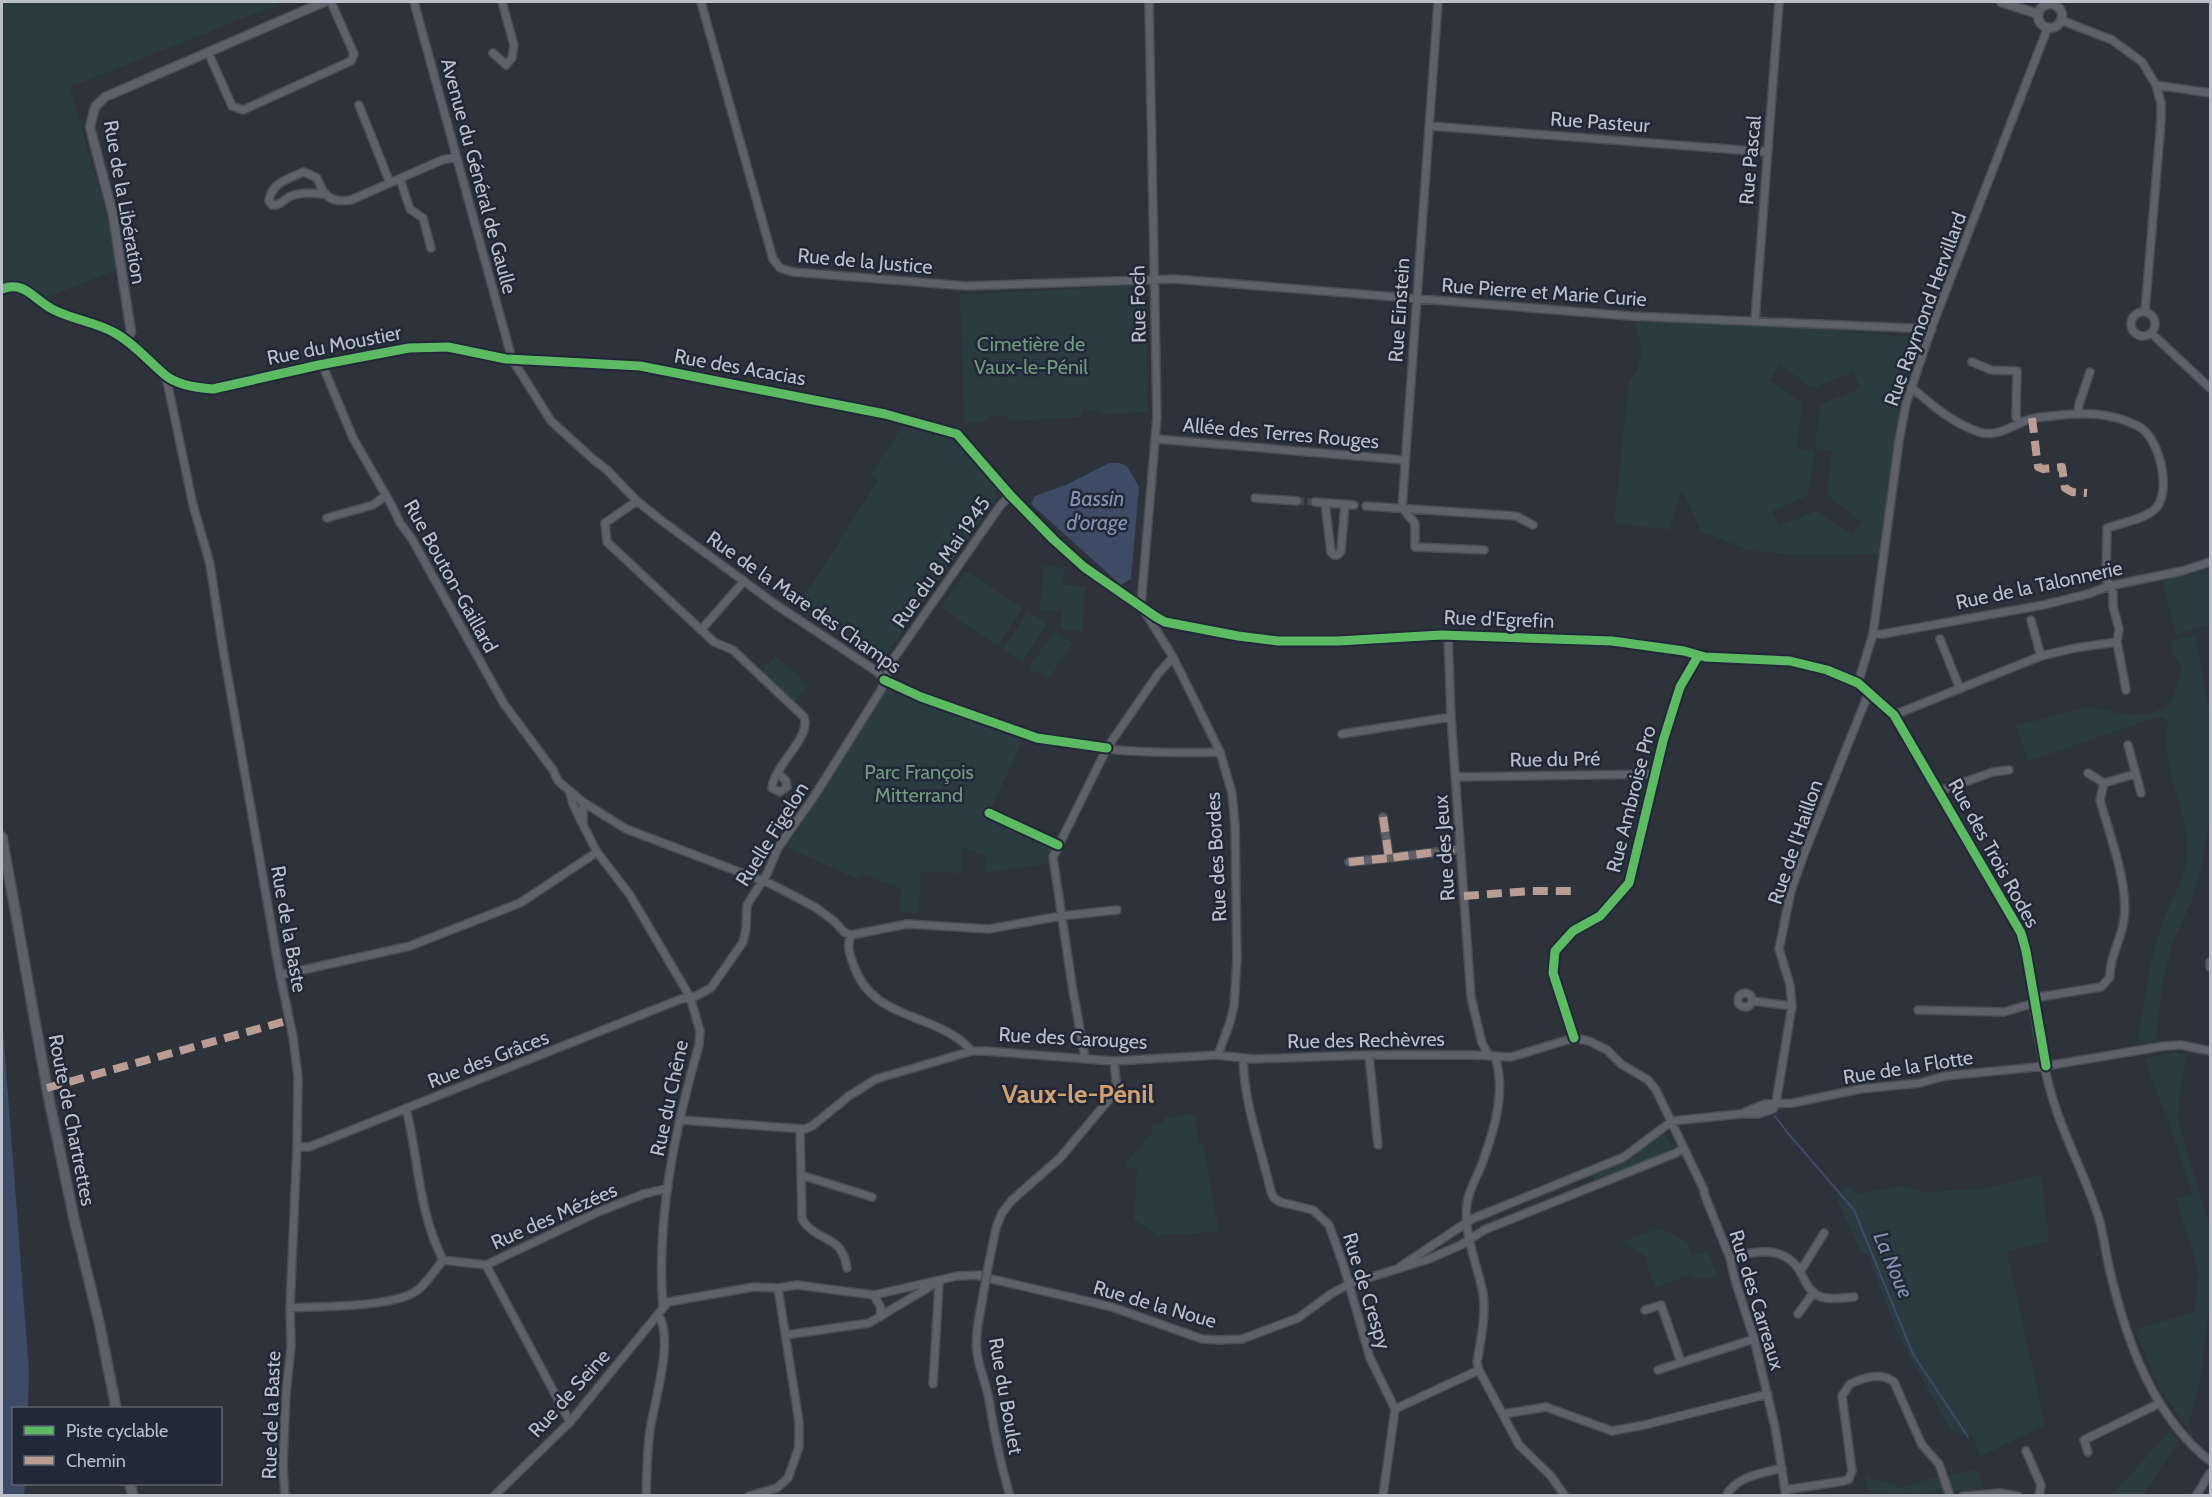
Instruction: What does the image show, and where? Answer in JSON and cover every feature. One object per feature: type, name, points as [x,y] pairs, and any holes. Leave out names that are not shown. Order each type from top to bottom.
[{"type":"main road","name":"Route de Chartrettes","points":[[2,837],[48,1094],[116,1407]]},
{"type":"street","name":"Rue de la Libération","points":[[127,340],[130,332],[113,215],[90,127],[93,111],[105,97],[324,2]]},
{"type":"street","points":[[208,52],[232,106],[243,110],[351,61],[354,54],[331,2]]},
{"type":"street","name":"Avenue du Général de Gaulle","points":[[414,2],[512,359]]},
{"type":"street","points":[[494,54],[506,65],[514,52],[502,2]]},
{"type":"street","name":"Rue de la Justice","points":[[701,2],[772,259],[780,268],[803,274],[966,286],[1154,279]]},
{"type":"street","name":"Rue Foch","points":[[1140,605],[1157,417],[1149,2]]},
{"type":"street","name":"Rue Einstein","points":[[1438,2],[1402,508],[1415,523],[1415,547],[1484,550]]},
{"type":"street","name":"Rue Pascal","points":[[1755,321],[1779,2]]},
{"type":"street","points":[[2001,2],[2038,14]]},
{"type":"street","points":[[2054,3],[2060,10],[2061,20],[2055,26],[2048,27],[2039,21],[2038,14],[2043,6],[2054,3]]},
{"type":"street","points":[[2061,20],[2112,40],[2142,62],[2156,85],[2161,103],[2162,121],[2145,312]]},
{"type":"street","name":"Rue Raymond Hervillard","points":[[1858,683],[1872,634],[1899,441],[1911,387],[2048,27]]},
{"type":"street","points":[[2156,85],[2211,93]]},
{"type":"street","points":[[358,105],[390,183]]},
{"type":"street","name":"Rue Pasteur","points":[[1430,126],[1767,152]]},
{"type":"street","points":[[323,194],[317,178],[304,172],[277,184],[270,194],[269,201],[272,205],[278,205],[290,196],[307,193],[323,194],[334,200],[351,200],[442,160],[456,157]]},
{"type":"street","points":[[400,179],[410,209],[423,218],[431,248]]},
{"type":"street","name":"Rue Pierre et Marie Curie","points":[[1154,279],[1630,316],[1932,329]]},
{"type":"street","points":[[2,289],[15,286],[22,288],[56,311],[106,328],[127,340],[166,376]]},
{"type":"street","points":[[2145,312],[2155,321],[2151,333],[2139,335],[2131,325],[2137,314],[2145,312]]},
{"type":"street","points":[[2151,333],[2211,388]]},
{"type":"street","name":"Rue du Moustier","points":[[166,376],[185,384],[213,389],[322,364],[409,348],[429,347],[448,347],[512,359]]},
{"type":"street","name":"Rue des Acacias","points":[[512,359],[640,366],[851,407],[929,425],[957,434]]},
{"type":"street","name":"Rue de la Mare des Champs","points":[[512,359],[551,421],[607,470],[637,501],[744,581],[876,671],[884,680],[921,697],[1037,738],[1172,754],[1220,752]]},
{"type":"street","points":[[1972,362],[1991,370],[2017,371],[2016,417],[2020,423]]},
{"type":"street","name":"Rue Bouton-Gaillard","points":[[322,364],[353,438],[504,704],[553,770],[558,781],[583,802],[583,825]]},
{"type":"street","points":[[2078,413],[2090,372]]},
{"type":"street","name":"Rue de la Baste","points":[[166,376],[193,505],[210,564],[280,975],[292,1029],[298,1077],[290,1308],[291,1347],[286,1394],[283,1465],[285,1496]]},
{"type":"street","points":[[1911,387],[1948,418],[1979,432],[1991,434],[2001,432],[2032,418],[2078,413],[2103,414],[2139,427],[2157,446],[2164,489],[2156,509],[2107,528],[2106,579],[2113,593],[2113,606],[2119,629],[2117,642],[2126,690]]},
{"type":"street","name":"Rue d'Egrefin","points":[[957,434],[1010,495],[1084,567],[1165,622],[1278,641],[1338,641],[1448,635],[1612,641],[1684,651],[1698,656],[1790,661],[1827,670],[1858,683]]},
{"type":"street","name":"Allée des Terres Rouges","points":[[1156,439],[1404,460]]},
{"type":"street","name":"Rue du 8 Mai 1945","points":[[884,680],[904,643],[1010,495]]},
{"type":"street","points":[[327,518],[373,505],[385,496]]},
{"type":"street","points":[[1255,498],[1297,501]]},
{"type":"street","points":[[637,501],[605,523],[607,542],[714,642],[733,650],[804,717],[807,723],[804,731],[778,773]]},
{"type":"street","points":[[1315,502],[1349,505],[1341,551],[1338,555],[1331,552],[1325,503]]},
{"type":"street","points":[[1366,506],[1516,516],[1533,525]]},
{"type":"street","name":"Rue de la Talonnerie","points":[[1872,634],[1883,634],[2043,605],[2088,594],[2109,586],[2182,571],[2211,562]]},
{"type":"street","points":[[701,630],[744,581]]},
{"type":"street","name":"Rue des Bordes","points":[[1140,605],[1173,657],[1220,752],[1234,804],[1237,960],[1234,1006],[1218,1054]]},
{"type":"street","points":[[2031,620],[2041,656]]},
{"type":"street","name":"Rue des Jeux","points":[[1448,635],[1451,717],[1471,997],[1482,1043],[1500,1073],[1492,1137],[1468,1199],[1469,1239],[1484,1311],[1477,1362],[1479,1370]]},
{"type":"street","points":[[1940,639],[1960,689]]},
{"type":"street","points":[[1894,715],[2041,656],[2117,642]]},
{"type":"street","name":"Rue Ambroise Pro","points":[[1574,1038],[1553,973],[1555,951],[1573,931],[1599,916],[1629,883],[1663,741],[1680,687],[1693,661],[1698,656]]},
{"type":"street","points":[[1086,1059],[1053,857],[1107,748],[1158,674],[1173,657]]},
{"type":"street","name":"Ruelle Figelon","points":[[690,997],[711,988],[742,942],[746,929],[747,905],[767,874],[778,848],[815,795],[881,690],[884,680]]},
{"type":"street","name":"Rue des Trois Rodes","points":[[1858,683],[1894,715],[2021,933],[2056,1110],[2100,1222],[2122,1315],[2147,1380],[2160,1403],[2179,1430],[2209,1458]]},
{"type":"street","name":"Rue de l'Haillon","points":[[1776,1103],[1792,1006],[1790,985],[1779,949],[1791,891],[1869,692]]},
{"type":"street","points":[[1342,734],[1451,717]]},
{"type":"street","points":[[2128,745],[2141,793]]},
{"type":"street","points":[[1939,791],[1993,772],[2009,770]]},
{"type":"street","points":[[2088,773],[2104,783],[2135,774]]},
{"type":"street","name":"Rue du Pré","points":[[1456,777],[1656,774]]},
{"type":"street","points":[[1918,1010],[2004,1012],[2034,1000],[2101,987],[2110,977],[2109,967],[2116,952],[2124,920],[2125,900],[2100,800],[2104,783]]},
{"type":"street","name":"Rue Bouton-Gaillard","points":[[570,793],[573,804],[597,852]]},
{"type":"street","points":[[583,802],[626,829],[762,881],[815,907],[834,921],[844,932],[851,935],[907,924],[989,928],[1117,910]]},
{"type":"street","points":[[989,813],[1058,845]]},
{"type":"street","points":[[1383,817],[1389,858]]},
{"type":"street","points":[[1349,862],[1460,849]]},
{"type":"street","points":[[280,975],[410,945],[520,903],[597,852]]},
{"type":"street","name":"Rue du Chêne","points":[[597,852],[630,895],[690,997],[700,1031],[699,1045],[680,1120],[668,1188],[662,1245],[663,1307]]},
{"type":"street","points":[[851,935],[848,950],[860,981],[871,995],[888,1006],[958,1039],[972,1051]]},
{"type":"street","name":"Rue des Grâces","points":[[297,1147],[309,1147],[690,997]]},
{"type":"street","points":[[1752,1001],[1792,1006]]},
{"type":"street","name":"Rue des Rechèvres","points":[[1243,1058],[1369,1055],[1511,1057],[1574,1038]]},
{"type":"street","name":"Rue des Carreaux","points":[[1574,1038],[1589,1041],[1607,1050],[1621,1064],[1648,1080],[1656,1090],[1672,1121],[1731,1257],[1735,1280],[1754,1339],[1768,1394],[1785,1493]]},
{"type":"street","name":"Rue de la Flotte","points":[[1672,1121],[1740,1114],[1765,1104],[1793,1103],[1860,1089],[1920,1083],[1946,1076],[2046,1066],[2172,1045],[2189,1046],[2211,1052]]},
{"type":"street","name":"Rue des Carouges","points":[[800,1129],[812,1126],[849,1095],[876,1079],[972,1051],[1114,1061],[1218,1054],[1243,1058]]},
{"type":"street","points":[[1369,1055],[1378,1145]]},
{"type":"street","name":"Rue de Crespy","points":[[1243,1058],[1250,1119],[1260,1143],[1271,1192],[1280,1202],[1313,1210],[1329,1225],[1370,1358],[1395,1409]]},
{"type":"street","name":"Rue du Boulet","points":[[1010,1496],[1000,1464],[990,1405],[977,1352],[982,1301],[996,1228],[1002,1213],[1012,1200],[1060,1158],[1117,1090],[1114,1061]]},
{"type":"street","points":[[290,1308],[383,1302],[406,1296],[418,1290],[443,1260],[422,1203],[406,1108]]},
{"type":"street","points":[[680,1120],[800,1129],[802,1219],[806,1226],[839,1247],[845,1254],[847,1268]]},
{"type":"street","name":"Rue de la Noue","points":[[1400,1267],[1467,1223],[1624,1157],[1672,1121]]},
{"type":"street","name":"Rue de la Noue","points":[[663,1307],[668,1302],[754,1287],[797,1286],[874,1295],[966,1275],[994,1279],[1112,1307],[1202,1339],[1220,1341],[1242,1339],[1283,1325],[1306,1314],[1348,1284],[1429,1259],[1484,1230],[1676,1153],[1683,1148]]},
{"type":"street","points":[[801,1175],[872,1197]]},
{"type":"street","name":"Rue des Mézées","points":[[443,1260],[486,1265],[598,1212],[644,1194],[668,1188]]},
{"type":"street","points":[[1800,1272],[1824,1233]]},
{"type":"street","points":[[1731,1257],[1753,1252],[1775,1252],[1788,1258],[1800,1272],[1806,1285],[1820,1296],[1835,1299],[1854,1298]]},
{"type":"street","points":[[486,1265],[570,1422]]},
{"type":"street","points":[[933,1384],[940,1282]]},
{"type":"street","name":"Rue de la Noue","points":[[786,1335],[869,1323],[940,1282]]},
{"type":"street","points":[[749,1496],[777,1488],[788,1478],[799,1447],[799,1422],[778,1288]]},
{"type":"street","points":[[1798,1314],[1814,1292]]},
{"type":"street","points":[[874,1295],[881,1308],[880,1317]]},
{"type":"street","points":[[1645,1310],[1661,1305],[1681,1362]]},
{"type":"street","name":"Rue de Seine","points":[[494,1496],[570,1422],[663,1307]]},
{"type":"street","points":[[646,1496],[650,1432],[665,1344],[664,1326],[658,1315]]},
{"type":"street","points":[[1658,1370],[1754,1339]]},
{"type":"street","points":[[1383,1496],[1395,1409],[1479,1370],[1519,1445],[1551,1476],[1565,1496]]},
{"type":"street","points":[[1785,1493],[1849,1479],[1852,1472],[1842,1396],[1850,1384],[1880,1375],[1894,1382],[1922,1445],[1939,1464],[1950,1496]]},
{"type":"street","points":[[1503,1414],[1546,1407],[1612,1431],[1768,1394]]},
{"type":"street","points":[[2088,1452],[2084,1440],[2160,1403]]},
{"type":"street","points":[[2026,1451],[2041,1485],[2039,1496]]},
{"type":"street","points":[[1726,1496],[1744,1478],[1782,1468]]},
{"type":"street","points":[[2196,1496],[2211,1473]]},
{"type":"street","points":[[1963,1496],[2001,1493],[2018,1496]]},
{"type":"green space","points":[[2,2],[284,2],[70,87],[114,241],[118,269],[46,298],[16,282],[2,289]]},
{"type":"green space","name":"Cimetière de Vaux-le-Pénil","points":[[1128,286],[1146,300],[1148,412],[1103,414],[1099,409],[1084,410],[1081,417],[1011,421],[1005,415],[991,416],[985,422],[964,423],[960,295]]},
{"type":"green space","points":[[1729,322],[1922,338],[1909,366],[1878,554],[1803,555],[1751,551],[1701,531],[1682,490],[1669,530],[1614,523],[1629,381],[1638,366],[1641,353],[1635,323]],"holes":[[[1780,365],[1813,388],[1853,372],[1860,388],[1822,404],[1815,448],[1832,451],[1827,494],[1862,522],[1852,536],[1817,511],[1779,526],[1772,511],[1808,495],[1815,452],[1797,449],[1801,403],[1770,380]]]},
{"type":"green space","points":[[903,426],[956,441],[995,487],[996,499],[883,659],[874,659],[798,607],[878,480],[870,475]]},
{"type":"green space","points":[[1043,566],[1064,568],[1063,585],[1085,586],[1083,631],[1061,629],[1061,611],[1040,610]]},
{"type":"green space","points":[[966,571],[1022,608],[998,645],[941,608]]},
{"type":"green space","points":[[2210,571],[2210,625],[2176,634],[2162,580]]},
{"type":"green space","points":[[1028,612],[1047,624],[1023,661],[1003,649]]},
{"type":"green space","points":[[1054,631],[1073,643],[1048,680],[1029,668]]},
{"type":"green space","points":[[2195,635],[2210,714],[2210,817],[2201,871],[2191,902],[2172,944],[2162,986],[2156,1041],[2137,1043],[2153,956],[2165,917],[2181,880],[2187,850],[2185,828],[2167,754],[2168,720],[2160,716],[2028,761],[2016,726],[2089,707],[2128,715],[2151,713],[2165,707],[2171,701],[2182,667],[2171,652],[2173,641]]},
{"type":"green space","points":[[775,656],[809,685],[794,702],[761,673]]},
{"type":"green space","name":"Parc François Mitterrand","points":[[888,688],[1023,739],[987,818],[1052,847],[1049,863],[985,873],[986,856],[962,847],[961,873],[920,872],[919,914],[899,912],[901,888],[864,875],[857,879],[787,847]]},
{"type":"green space","points":[[2175,1053],[2186,1054],[2177,1118],[2210,1227],[2210,1303],[2201,1376],[2187,1427],[2158,1386],[2135,1330],[2194,1312],[2199,1273],[2176,1199],[2192,1194],[2166,1112],[2163,1110],[2145,1058]]},
{"type":"green space","points":[[1195,1114],[1199,1144],[1203,1143],[1219,1232],[1158,1235],[1134,1219],[1137,1169],[1124,1166],[1153,1131],[1152,1125],[1164,1124],[1164,1118]]},
{"type":"green space","points":[[1661,1135],[1670,1142],[1666,1153],[1593,1181],[1594,1174],[1633,1157],[1654,1138]]},
{"type":"green space","points":[[2041,1175],[2049,1240],[2007,1252],[2045,1425],[1981,1456],[1972,1436],[1951,1431],[1898,1334],[1869,1257],[1860,1250],[1835,1195],[1848,1187],[1857,1194],[1905,1186],[1924,1192],[1983,1189]]},
{"type":"green space","points":[[1660,1228],[1687,1242],[1691,1256],[1707,1251],[1717,1275],[1694,1280],[1691,1274],[1655,1288],[1644,1255],[1626,1245],[1625,1241]]},
{"type":"green space","points":[[2169,1432],[2179,1440],[2143,1495],[2112,1495]]},
{"type":"green space","points":[[1978,1470],[1983,1488],[1910,1493],[1867,1490],[1866,1476],[1902,1488],[1936,1477]]},
{"type":"water","name":"Bassin d'orage","points":[[1109,463],[1127,466],[1139,487],[1131,579],[1121,585],[1031,504],[1035,496],[1068,484]]},
{"type":"water","points":[[2,1016],[29,1371],[28,1407],[12,1407],[12,1485],[25,1485],[24,1496],[2,1495]]},
{"type":"waterway","name":"La Noue","points":[[1775,1116],[1854,1210],[1913,1354],[1968,1437]]},
{"type":"tunnel","points":[[1297,501],[1315,502]]},
{"type":"marked path","points":[[2032,418],[2038,467],[2043,469],[2062,467],[2065,488],[2072,492],[2087,493]]},
{"type":"marked path","points":[[1383,817],[1389,858],[1460,849]]},
{"type":"marked path","points":[[1349,862],[1389,858]]},
{"type":"marked path","points":[[1464,896],[1530,891],[1576,891]]},
{"type":"marked path","points":[[47,1088],[290,1020]]},
{"type":"cycle path","points":[[2,289],[10,287],[24,289],[54,310],[108,329],[129,342],[170,378],[182,384],[201,388],[213,389],[409,348],[448,347],[506,359],[640,366],[885,414],[957,434],[1010,495],[1054,540],[1084,567],[1165,622],[1278,641],[1338,641],[1441,635],[1612,641],[1684,651],[1705,657],[1790,661],[1827,670],[1858,683],[1894,715],[2021,933],[2046,1066]]},
{"type":"cycle path","points":[[1574,1038],[1553,973],[1555,951],[1573,931],[1600,916],[1629,883],[1663,741],[1680,687],[1698,656]]},
{"type":"cycle path","points":[[884,680],[921,697],[1037,738],[1107,748]]},
{"type":"cycle path","points":[[989,813],[1058,845]]},
{"type":"district","name":"Vaux-le-Pénil","points":[[1078,1094]]}]
